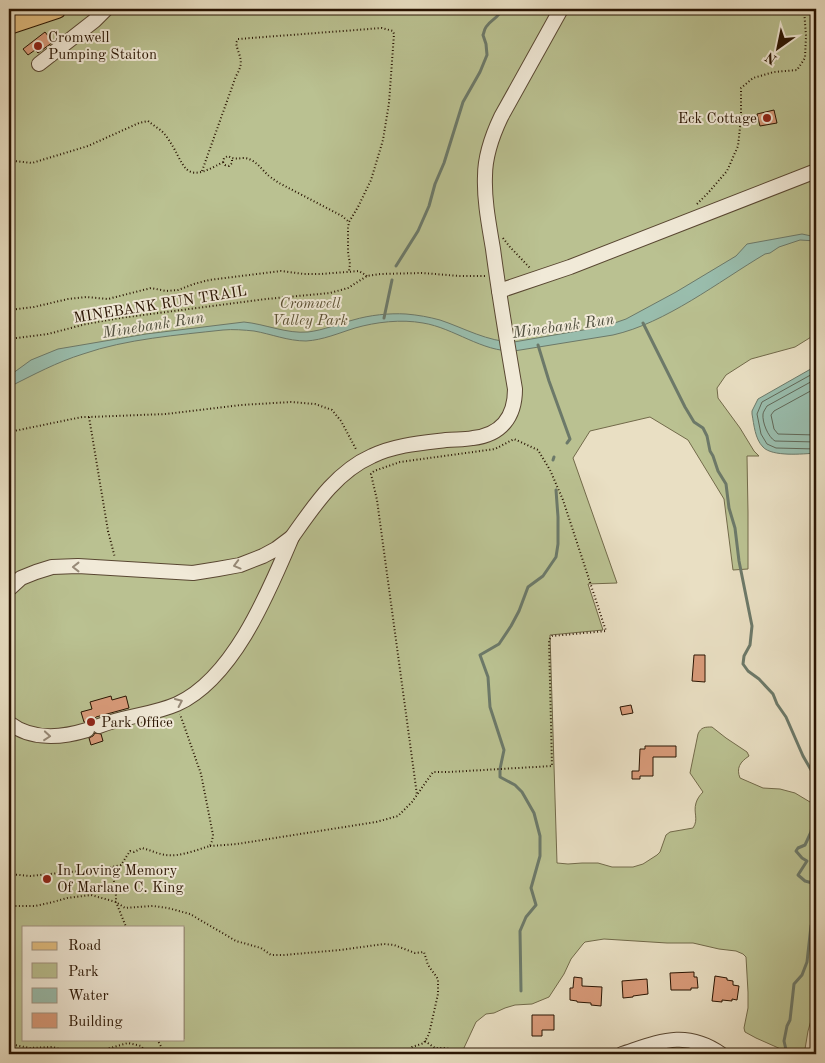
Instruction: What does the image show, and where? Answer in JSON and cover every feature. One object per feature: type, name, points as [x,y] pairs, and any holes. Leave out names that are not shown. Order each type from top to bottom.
[{"type":"main road","points":[[9,25],[57,9]]},
{"type":"street","points":[[39,64],[94,21],[106,9]]},
{"type":"street","points":[[9,723],[25,732],[41,736],[55,736],[93,728],[161,709],[191,696],[226,663],[246,632],[277,572],[292,537],[323,495],[341,477],[371,456],[388,449],[474,438],[487,435],[504,424],[510,416],[515,389],[504,327],[486,198],[484,175],[487,153],[501,117],[561,9]]},
{"type":"street","points":[[499,292],[570,267],[816,170]]},
{"type":"street","points":[[9,589],[21,578],[52,567],[78,566],[193,573],[218,569],[262,556],[276,549],[292,537]]},
{"type":"street","points":[[262,556],[277,572]]},
{"type":"street","points":[[622,1054],[661,1042],[691,1040],[721,1054]]},
{"type":"path","points":[[697,205],[727,171],[738,146],[741,118],[741,88],[753,78],[774,72],[797,70],[806,58],[804,9]]},
{"type":"path","points":[[202,171],[240,69],[241,59],[236,42],[238,39],[362,30],[390,29],[393,31],[389,103],[383,140],[370,180],[349,222],[349,271]]},
{"type":"path","points":[[9,162],[32,163],[88,146],[139,123],[148,121],[165,135],[185,169],[193,172],[202,171],[223,162],[224,158],[228,156],[232,159],[244,157],[252,160],[279,183],[342,216],[349,222]]},
{"type":"path","points":[[223,162],[229,166],[232,163],[232,159]]},
{"type":"path","points":[[500,234],[534,273]]},
{"type":"path","points":[[9,310],[86,297],[108,299],[151,288],[178,290],[209,280],[281,271],[321,274],[359,271],[367,276]]},
{"type":"path","name":"MINEBANK RUN TRAIL","points":[[9,338],[48,334],[86,324],[120,318],[256,300],[330,293],[348,288],[367,276],[390,273],[490,276]]},
{"type":"path","points":[[9,432],[82,417],[166,414],[241,405],[291,402],[315,404],[332,410],[341,421],[362,462]]},
{"type":"path","points":[[89,417],[108,531],[118,569]]},
{"type":"path","points":[[9,874],[30,876],[112,867],[121,865],[130,851],[134,852],[142,848],[174,856],[210,846],[237,844],[376,822],[398,816],[412,802],[417,795],[433,772],[552,766],[548,640],[552,636],[606,631],[563,500],[550,470],[538,450],[514,439],[494,449],[400,462],[374,471],[371,474],[377,500],[417,795]]},
{"type":"path","points":[[176,704],[200,774],[213,835],[210,846]]},
{"type":"path","points":[[112,867],[116,902],[126,926]]},
{"type":"path","points":[[9,904],[12,906],[35,906],[67,898],[91,895],[116,902],[125,908],[153,906],[168,908],[190,914],[236,941],[261,948],[271,955],[340,950],[384,944],[394,945],[415,954],[424,952],[428,965],[438,979],[437,1002],[429,1034],[425,1041],[402,1054]]},
{"type":"path","points":[[158,1040],[163,1050],[162,1054]]},
{"type":"path","points":[[425,1041],[435,1048],[446,1048],[460,1054]]},
{"type":"path","points":[[9,1044],[30,1048],[52,1047],[92,1053],[128,1043],[141,1046],[147,1054]]},
{"type":"path","points":[[446,1048],[446,1054]]},
{"type":"green space","name":"Cromwell Valley Park","points":[[77,9],[816,9],[816,334],[795,347],[751,359],[726,375],[717,388],[718,398],[759,456],[747,456],[748,569],[733,570],[724,499],[688,440],[650,417],[590,431],[573,458],[617,583],[588,584],[603,630],[550,635],[557,863],[598,863],[612,867],[633,867],[643,864],[657,855],[660,852],[666,835],[670,832],[693,828],[696,822],[696,803],[703,792],[690,773],[698,734],[705,727],[712,727],[747,752],[749,756],[741,763],[739,768],[740,778],[763,788],[780,789],[795,793],[816,808],[816,1003],[805,1049],[802,1054],[788,1054],[745,1032],[748,992],[746,957],[743,954],[693,943],[604,939],[583,944],[571,959],[549,997],[532,1004],[515,1005],[486,1014],[476,1022],[462,1054],[9,1054],[9,31]]},
{"type":"water","name":"Minebank Run","points":[[802,234],[816,237],[816,241],[800,240],[779,247],[672,311],[633,329],[613,335],[514,351],[491,348],[446,330],[415,322],[397,321],[371,324],[325,338],[306,341],[286,339],[254,331],[223,330],[152,338],[100,349],[73,357],[9,387],[9,376],[31,360],[58,349],[146,334],[244,322],[292,332],[308,332],[366,317],[406,314],[436,319],[495,340],[514,342],[606,326],[626,319],[676,292],[736,256],[747,244]]},
{"type":"water","points":[[816,366],[816,453],[780,454],[767,450],[758,440],[754,427],[752,411],[758,399]]},
{"type":"building","name":"Cromwell Pumping Staiton","points":[[45,32],[53,42],[38,53],[35,50],[28,55],[23,49]]},
{"type":"building","name":"Eck Cottage","points":[[774,110],[777,123],[760,126],[757,114]]},
{"type":"building","points":[[694,655],[705,655],[705,682],[692,681]]},
{"type":"building","name":"Park Office","points":[[111,696],[112,700],[126,696],[129,708],[96,717],[91,723],[84,722],[81,712],[92,709],[90,702]]},
{"type":"building","points":[[631,705],[633,713],[622,715],[620,707]]},
{"type":"building","points":[[95,733],[101,734],[103,741],[91,745],[89,738]]},
{"type":"building","points":[[645,746],[676,746],[676,757],[653,757],[653,776],[640,776],[640,779],[632,779],[632,771],[639,771],[640,749],[645,749]]},
{"type":"building","points":[[694,972],[694,977],[697,977],[698,988],[671,990],[670,973]]},
{"type":"building","points":[[715,976],[727,978],[727,980],[733,981],[733,985],[739,986],[737,1000],[712,1001]]},
{"type":"building","points":[[574,977],[582,978],[582,986],[602,987],[601,1006],[570,1000],[570,988],[573,988]]},
{"type":"building","points":[[647,979],[648,994],[623,998],[622,981]]},
{"type":"building","points":[[532,1015],[554,1015],[554,1030],[542,1030],[542,1036],[532,1036]]},
{"type":"waterway","points":[[396,266],[418,231],[429,206],[463,102],[487,55],[483,35],[485,29],[499,15],[502,9]]},
{"type":"waterway","points":[[384,318],[392,280]]},
{"type":"waterway","points":[[643,323],[685,407],[694,422],[703,428],[718,471],[726,484],[752,626],[750,645],[744,656],[743,664],[773,694],[814,775],[816,786]]},
{"type":"waterway","points":[[538,345],[570,439],[567,443]]},
{"type":"waterway","points":[[521,991],[520,931],[526,917],[536,905],[531,888],[540,856],[540,836],[534,813],[522,792],[515,785],[500,777],[504,750],[490,707],[488,677],[480,655],[499,644],[519,611],[528,587],[543,576],[556,557],[558,544],[556,490]]},
{"type":"waterway","points":[[816,809],[811,832],[805,845],[796,851],[807,861],[798,875],[805,881],[816,884],[816,887]]},
{"type":"waterway","points":[[787,1054],[784,1041],[790,1020],[794,984],[802,975],[807,962],[811,926],[816,910]]},
{"type":"place","name":"Cromwell Pumping Staiton","points":[[38,46]]},
{"type":"place","name":"Eck Cottage","points":[[767,118]]},
{"type":"place","name":"Park Office","points":[[91,722]]},
{"type":"place","name":"In Loving Memory Of Marlane C. King","points":[[47,879]]}]
